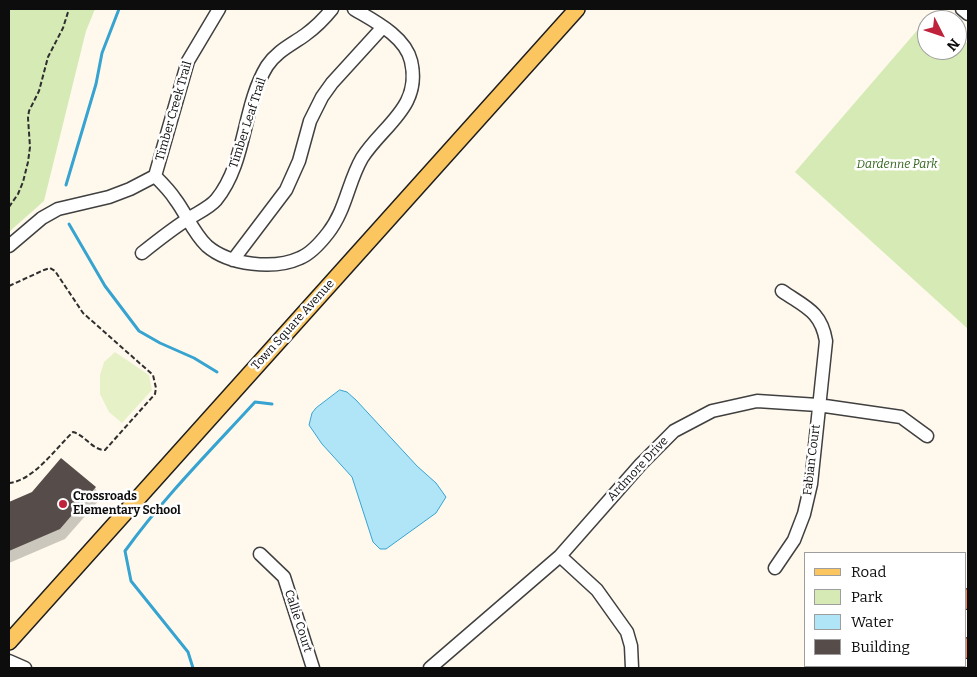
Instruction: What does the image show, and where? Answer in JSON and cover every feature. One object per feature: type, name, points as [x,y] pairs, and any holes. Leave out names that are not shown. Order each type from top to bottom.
[{"type":"main road","name":"Town Square Avenue","points":[[9,642],[578,9]]},
{"type":"street","name":"Timber Creek Trail","points":[[9,246],[42,218],[58,209],[109,197],[155,176],[188,61],[219,9]]},
{"type":"street","name":"Timber Leaf Trail","points":[[142,253],[187,219],[214,202],[224,190],[232,174],[260,78],[278,53],[319,24],[332,9]]},
{"type":"street","points":[[155,176],[176,199],[187,219],[206,245],[214,251],[233,260],[268,266],[302,258],[328,233],[341,213],[356,170],[362,159],[372,144],[406,106],[411,91],[413,74],[411,60],[404,45],[383,27],[354,9]]},
{"type":"street","points":[[962,9],[968,14]]},
{"type":"street","points":[[233,260],[286,190],[299,161],[310,121],[322,97],[332,83],[383,27]]},
{"type":"street","name":"Fabian Court","points":[[775,568],[794,540],[804,514],[811,484],[826,341],[824,329],[818,316],[782,291]]},
{"type":"street","name":"Ardmore Drive","points":[[430,668],[560,556],[641,464],[674,431],[712,411],[757,400],[818,405],[901,417],[927,436]]},
{"type":"street","name":"Callie Court","points":[[260,554],[284,577],[313,668]]},
{"type":"street","points":[[560,556],[597,590],[628,632],[632,668]]},
{"type":"street","points":[[10,664],[25,668]]},
{"type":"path","points":[[9,207],[18,194],[28,162],[30,146],[29,111],[39,91],[48,57],[63,28],[69,9]]},
{"type":"path","points":[[9,286],[50,268],[55,271],[83,313],[154,375],[156,388],[155,394],[105,450],[99,450],[79,433],[73,432],[24,479],[9,483]]},
{"type":"green space","points":[[9,9],[95,9],[86,31],[44,201],[9,232]]},
{"type":"green space","name":"Dardenne Park","points":[[917,31],[917,60],[967,60],[967,43],[968,329],[795,172]]},
{"type":"green space","points":[[115,352],[149,375],[152,390],[122,423],[109,412],[100,394],[100,375],[104,362]]},
{"type":"water","points":[[340,390],[347,392],[356,400],[417,466],[436,483],[446,497],[436,513],[386,549],[380,549],[373,542],[352,477],[322,444],[309,425],[312,413],[316,408]]},
{"type":"building","points":[[61,458],[96,487],[60,529],[9,551],[9,502],[32,492]]},
{"type":"waterway","points":[[66,185],[96,84],[102,53],[119,9]]},
{"type":"waterway","points":[[69,224],[105,286],[139,331],[160,343],[194,358],[217,372]]},
{"type":"waterway","points":[[193,668],[188,652],[131,581],[125,551],[172,493],[255,402],[272,404]]},
{"type":"place","name":"Crossroads Elementary School","points":[[63,504]]}]
